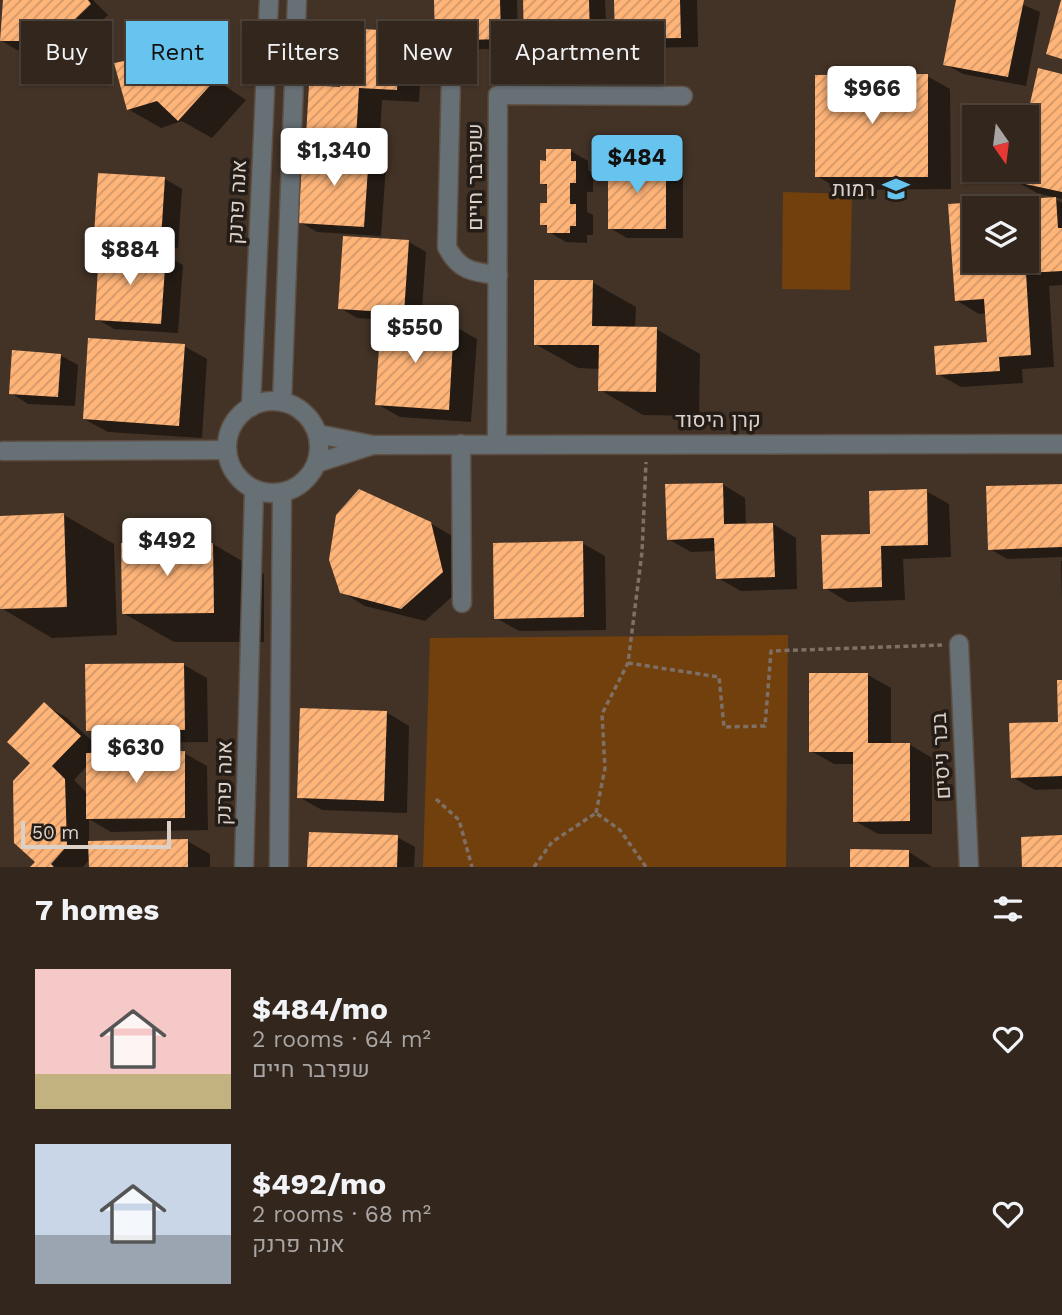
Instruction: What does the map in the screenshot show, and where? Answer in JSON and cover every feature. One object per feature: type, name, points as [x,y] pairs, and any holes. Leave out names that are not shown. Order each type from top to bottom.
[{"type":"street","name":"אנה פרנק","points":[[251,407],[269,0]]},
{"type":"street","points":[[282,402],[297,0]]},
{"type":"street","points":[[451,84],[447,247],[454,261],[467,271],[498,275]]},
{"type":"street","name":"שפרבר חיים","points":[[497,444],[498,95],[683,96]]},
{"type":"street","points":[[266,401],[282,402],[304,414],[318,434],[317,463],[309,477],[297,487],[282,493],[254,490],[240,481],[231,468],[227,450],[229,430],[238,417],[251,407],[266,401]]},
{"type":"street","name":"קרן היסוד","points":[[318,434],[373,445],[646,442],[1062,444]]},
{"type":"street","points":[[461,444],[462,603]]},
{"type":"street","name":"קרן היסוד","points":[[317,463],[373,445]]},
{"type":"street","points":[[3,451],[227,450]]},
{"type":"street","name":"אנה פרנק","points":[[244,867],[254,490]]},
{"type":"street","points":[[279,867],[282,493]]},
{"type":"street","name":"בכר ניסים","points":[[958,644],[968,867]]},
{"type":"path","points":[[534,867],[552,842],[596,813],[605,768],[602,714],[628,663],[642,552],[646,442]]},
{"type":"path","points":[[628,663],[719,677],[724,727],[765,726],[771,651],[958,644]]},
{"type":"path","points":[[436,799],[459,820],[472,867]]},
{"type":"path","points":[[596,813],[620,830],[646,867]]},
{"type":"shaded area","points":[[783,192],[852,194],[850,290],[782,289]]},
{"type":"shaded area","points":[[788,635],[786,867],[423,867],[430,638]]},
{"type":"building","points":[[3,0],[88,0],[91,4],[73,21],[21,21],[21,41],[0,41]]},
{"type":"building","points":[[434,0],[500,0],[501,21],[491,21],[491,39],[477,40],[477,21],[435,21]]},
{"type":"building","points":[[523,0],[589,0],[590,21],[524,21]]},
{"type":"building","points":[[614,0],[680,0],[681,38],[664,38],[664,21],[615,21]]},
{"type":"building","points":[[956,0],[1024,0],[1008,77],[943,65]]},
{"type":"building","points":[[1062,0],[1062,59],[1046,54]]},
{"type":"building","points":[[364,29],[378,30],[378,84],[397,84],[397,90],[359,88],[356,139],[306,136],[309,85],[340,87],[340,84],[364,84]]},
{"type":"building","points":[[126,61],[126,84],[211,84],[178,121],[157,101],[127,110],[114,63]]},
{"type":"building","points":[[1038,68],[1062,74],[1062,192],[1017,182],[1040,182],[1040,105],[1030,105]]},
{"type":"building","points":[[928,74],[928,177],[815,177],[815,75]]},
{"type":"building","points":[[546,149],[571,149],[571,161],[576,161],[576,183],[570,183],[570,204],[576,204],[576,226],[570,226],[570,233],[547,233],[547,225],[540,225],[540,203],[547,203],[547,184],[540,184],[540,160],[546,161]]},
{"type":"building","points":[[303,150],[369,154],[364,227],[298,223]]},
{"type":"building","points":[[608,160],[666,160],[666,229],[608,229]]},
{"type":"building","points":[[98,173],[165,177],[161,239],[94,235]]},
{"type":"building","points":[[1056,197],[1058,228],[1062,228],[1062,271],[1039,272],[1039,198]]},
{"type":"building","points":[[962,203],[962,273],[1026,273],[1031,355],[999,357],[1000,371],[936,375],[934,346],[987,342],[984,299],[955,301],[948,204]]},
{"type":"building","points":[[343,236],[409,240],[404,313],[338,309]]},
{"type":"building","points":[[99,249],[166,254],[161,324],[95,320]]},
{"type":"building","points":[[534,280],[593,280],[592,326],[657,327],[656,392],[598,391],[599,345],[534,345]]},
{"type":"building","points":[[381,320],[454,324],[449,410],[375,405]]},
{"type":"building","points":[[88,338],[185,344],[179,426],[83,419]]},
{"type":"building","points":[[12,350],[61,354],[58,397],[9,394]]},
{"type":"building","points":[[723,483],[724,524],[773,523],[775,577],[716,579],[714,538],[667,540],[665,484]]},
{"type":"building","points":[[1062,484],[1062,547],[988,550],[986,486]]},
{"type":"building","points":[[359,489],[431,522],[443,572],[401,609],[340,593],[329,560],[336,515]]},
{"type":"building","points":[[927,489],[928,545],[881,546],[882,587],[823,589],[821,535],[870,534],[869,491]]},
{"type":"building","points":[[64,513],[67,607],[0,609],[0,516]]},
{"type":"building","points":[[583,541],[584,617],[494,619],[493,543]]},
{"type":"building","points":[[121,543],[213,543],[214,613],[122,614]]},
{"type":"building","points":[[184,663],[185,730],[86,731],[85,664]]},
{"type":"building","points":[[809,673],[868,673],[868,743],[910,743],[910,821],[853,822],[853,752],[809,752]]},
{"type":"building","points":[[1057,680],[1062,680],[1062,776],[1011,778],[1009,723],[1058,722]]},
{"type":"building","points":[[44,702],[81,736],[52,766],[65,779],[67,846],[51,864],[54,867],[30,867],[35,862],[14,843],[13,781],[30,763],[7,742]]},
{"type":"building","points":[[300,708],[387,711],[384,801],[297,798]]},
{"type":"building","points":[[185,751],[185,818],[86,819],[86,753]]},
{"type":"building","points":[[309,832],[398,835],[397,867],[307,867]]},
{"type":"building","points":[[1062,835],[1062,867],[1022,867],[1021,837]]},
{"type":"building","points":[[188,839],[188,867],[89,867],[88,841]]},
{"type":"building","points":[[850,849],[909,850],[909,867],[850,867]]},
{"type":"place","name":"רמות","points":[[896,189]]}]
